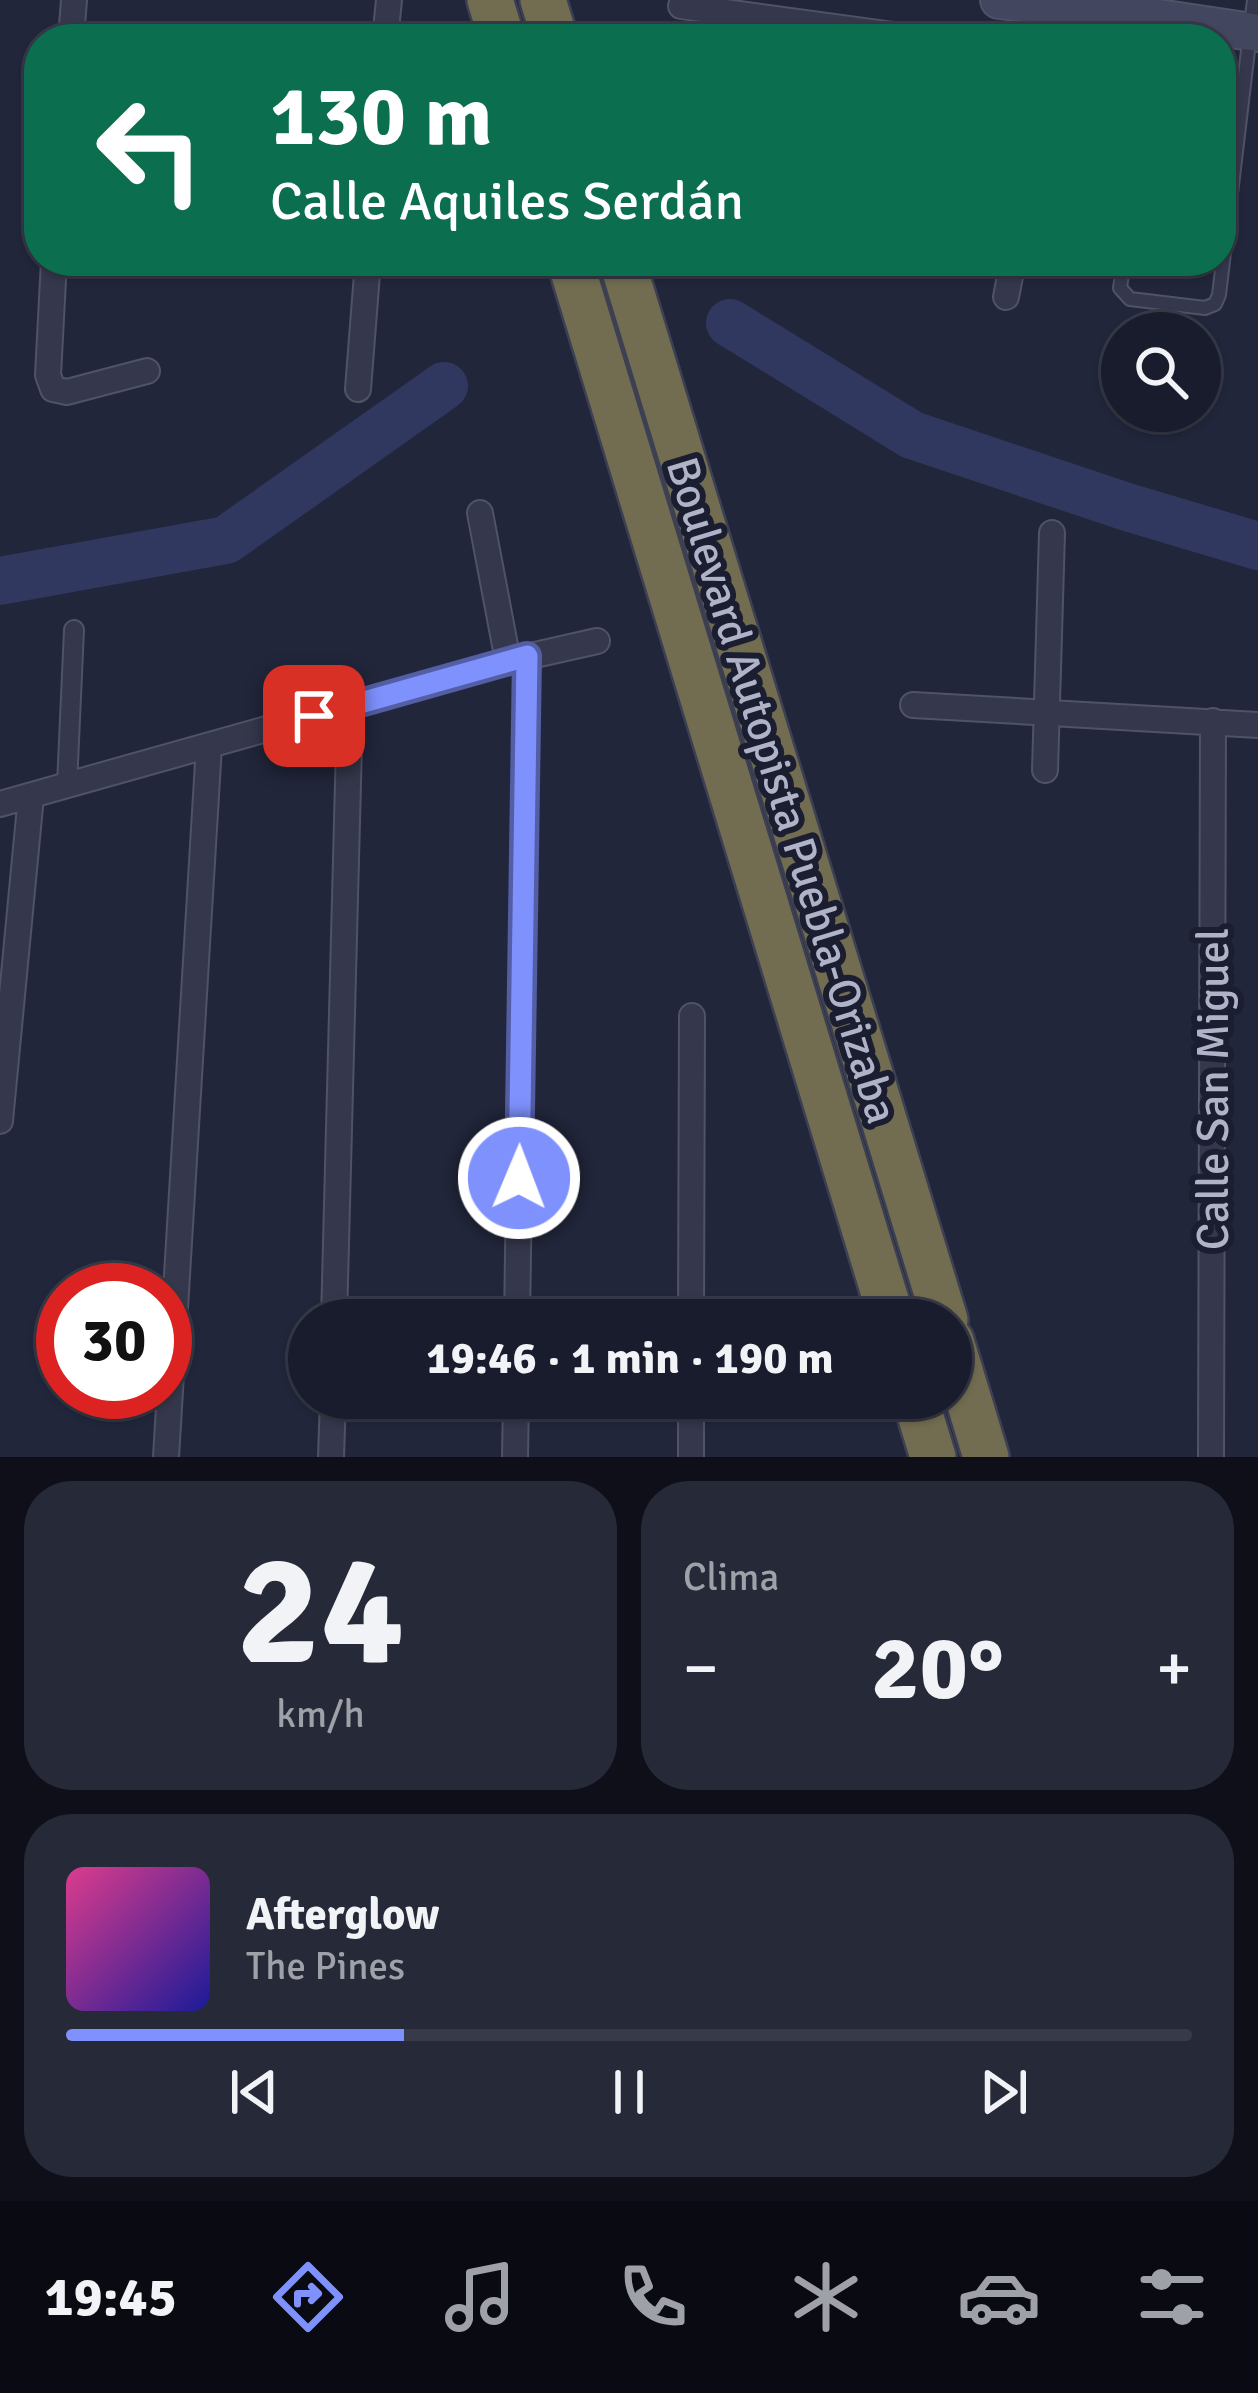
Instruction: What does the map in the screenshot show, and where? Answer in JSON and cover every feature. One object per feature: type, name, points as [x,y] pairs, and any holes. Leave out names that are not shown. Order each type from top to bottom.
[{"type":"highway","name":"Boulevard Autopista Puebla-Orizaba","points":[[575,276],[886,1299]]},
{"type":"highway","name":"Boulevard Autopista Puebla-Orizaba","points":[[627,276],[939,1299]]},
{"type":"highway","points":[[972,1411],[986,1457]]},
{"type":"highway","points":[[921,1419],[933,1457]]},
{"type":"main road","points":[[999,0],[1158,19],[1254,22]]},
{"type":"street","points":[[682,6],[813,24]]},
{"type":"street","points":[[54,276],[48,375],[53,389],[67,392],[147,371]]},
{"type":"street","points":[[358,388],[367,276]]},
{"type":"street","points":[[1006,297],[1010,276]]},
{"type":"street","points":[[480,513],[518,659],[517,1299]]},
{"type":"street","points":[[1045,770],[1052,533]]},
{"type":"street","points":[[67,784],[74,631]]},
{"type":"street","points":[[0,804],[597,641]]},
{"type":"street","points":[[914,705],[1258,725]]},
{"type":"street","points":[[335,1299],[350,706]]},
{"type":"street","name":"Calle San Miguel","points":[[1211,1457],[1213,721]]},
{"type":"street","points":[[166,1457],[209,746]]},
{"type":"street","points":[[0,1121],[31,796]]},
{"type":"street","points":[[691,1299],[692,1016]]},
{"type":"street","points":[[331,1457],[332,1419]]},
{"type":"street","points":[[515,1457],[516,1419]]},
{"type":"street","points":[[691,1419],[691,1457]]},
{"type":"lane","points":[[1236,127],[1254,22]]},
{"type":"lane","points":[[1236,83],[1244,84]]},
{"type":"lane","points":[[1122,276],[1120,288],[1130,298],[1205,308],[1220,295],[1221,276]]},
{"type":"waterway","points":[[730,323],[912,435],[1258,546]]},
{"type":"waterway","points":[[0,581],[226,540],[444,386]]},
{"type":"route","points":[[314,716],[527,656],[519,1178]]}]
